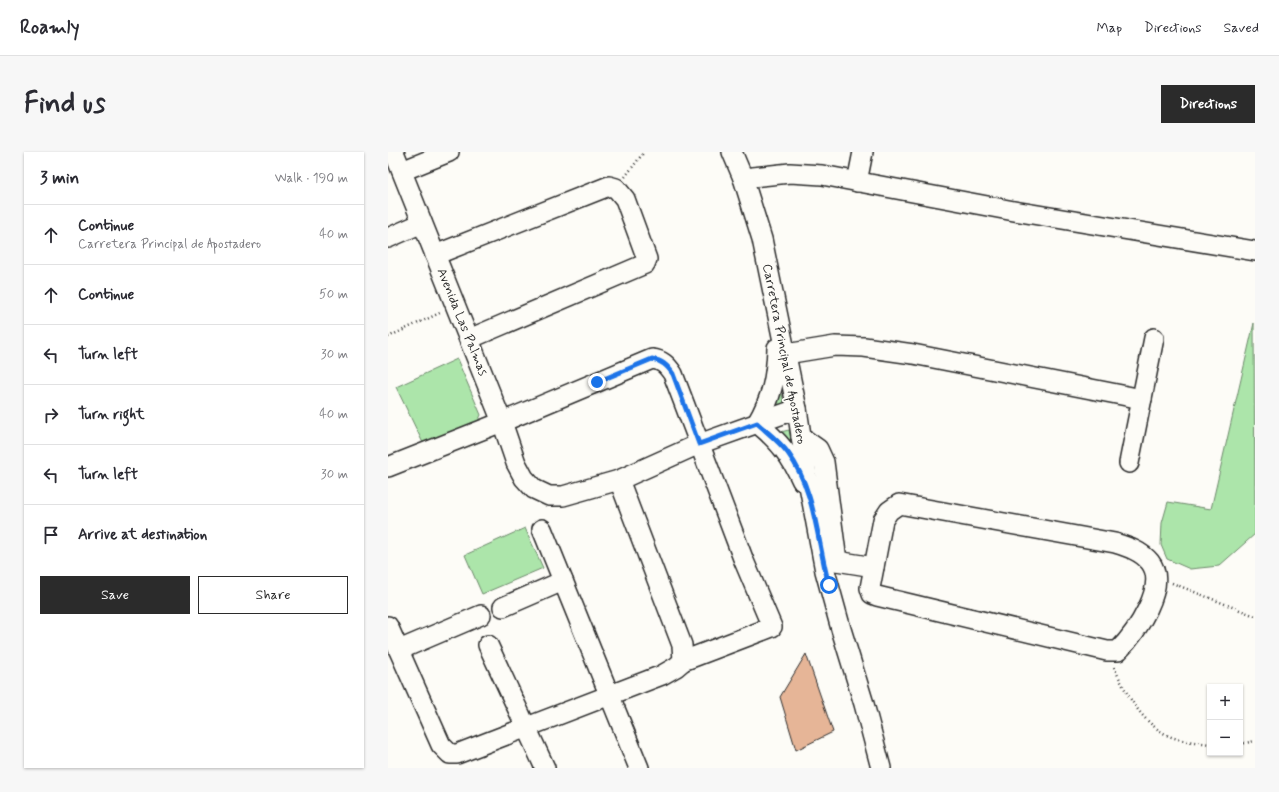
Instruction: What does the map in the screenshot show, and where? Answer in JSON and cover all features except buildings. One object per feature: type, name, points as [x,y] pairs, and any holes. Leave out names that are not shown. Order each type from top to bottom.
[{"type":"street","name":"Avenida Las Palmas","points":[[394,152],[502,422],[516,463],[524,478],[534,489],[549,496],[564,496],[619,480]]},
{"type":"street","points":[[402,171],[449,152]]},
{"type":"street","name":"Carretera Principal de Apostadero","points":[[732,152],[743,178],[762,239],[797,409],[812,503],[830,560],[881,768]]},
{"type":"street","points":[[857,182],[863,152]]},
{"type":"street","points":[[743,178],[790,173],[822,175],[1014,211],[1255,251]]},
{"type":"street","points":[[436,255],[609,186],[616,188],[625,199],[648,259],[645,264],[469,339]]},
{"type":"street","points":[[388,238],[422,223]]},
{"type":"street","points":[[757,423],[766,408],[776,374],[778,318]]},
{"type":"street","points":[[1129,463],[1154,338]]},
{"type":"street","points":[[786,354],[835,346],[864,347],[913,354],[1142,399]]},
{"type":"street","points":[[388,467],[502,422],[652,359],[659,360],[666,365],[673,374],[744,561],[772,627],[683,661],[676,668],[662,675],[457,754],[450,754],[441,745],[388,626]]},
{"type":"street","points":[[683,661],[682,645],[619,480],[699,444],[797,409]]},
{"type":"street","points":[[757,423],[774,437],[789,454],[812,503]]},
{"type":"street","points":[[801,437],[818,449],[824,462],[830,560],[874,567]]},
{"type":"street","points":[[899,504],[906,504],[1115,543],[1130,548],[1151,563],[1154,576],[1153,597],[1142,621],[1130,639],[1118,651],[1107,652],[877,596],[872,594],[870,588],[874,567],[883,520],[889,511],[899,504]]},
{"type":"street","points":[[542,529],[640,768]]},
{"type":"street","points":[[504,607],[563,581]]},
{"type":"street","points":[[399,650],[481,614]]},
{"type":"street","points":[[488,645],[545,768]]},
{"type":"path","points":[[616,188],[644,152]]},
{"type":"path","points":[[388,337],[456,306]]},
{"type":"path","points":[[1154,576],[1228,607],[1255,616]]},
{"type":"path","points":[[1107,652],[1126,693],[1145,720],[1166,734],[1207,743]]},
{"type":"path","points":[[1243,743],[1255,740]]},
{"type":"green space","points":[[1254,323],[1255,534],[1219,566],[1190,569],[1167,559],[1161,545],[1162,523],[1168,502],[1211,509]]},
{"type":"green space","points":[[457,359],[481,415],[478,421],[423,443],[396,387]]},
{"type":"green space","points":[[780,385],[785,408],[774,411]]},
{"type":"green space","points":[[789,430],[793,449],[776,433]]},
{"type":"green space","points":[[525,528],[543,568],[482,594],[465,555]]},
{"type":"route","points":[[597,382],[652,359],[659,360],[666,365],[673,374],[699,444],[757,423],[774,437],[789,454],[812,503],[822,559],[829,585]]}]
